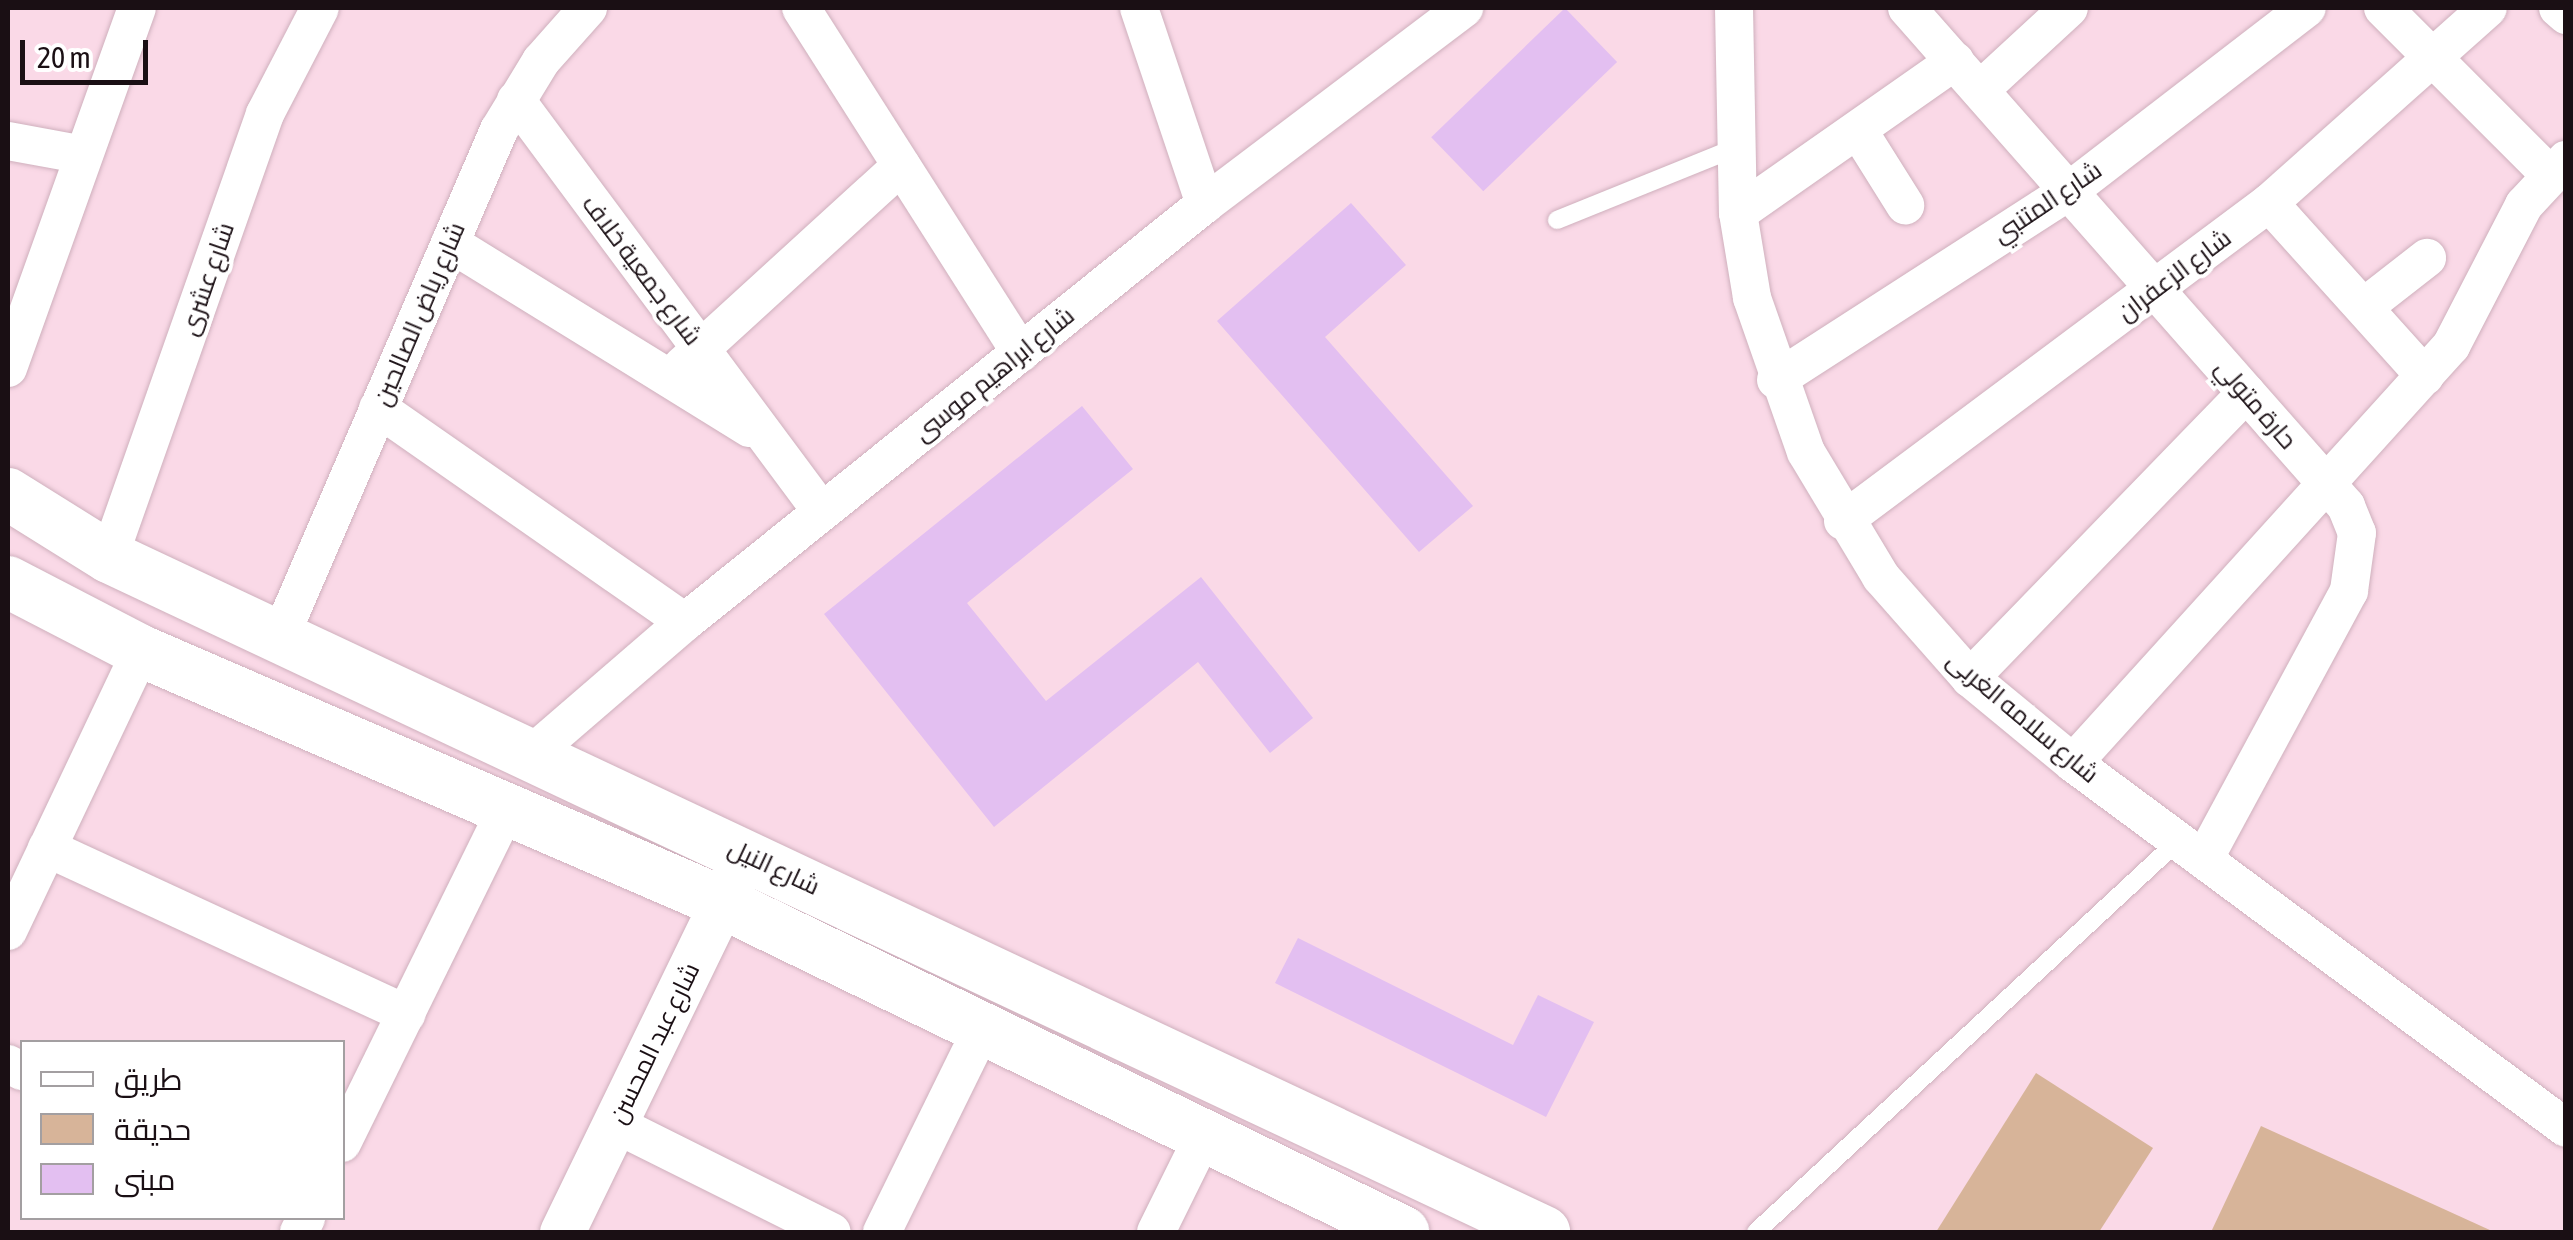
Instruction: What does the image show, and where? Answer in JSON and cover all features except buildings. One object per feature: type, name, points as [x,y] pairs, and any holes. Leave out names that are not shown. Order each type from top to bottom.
[{"type":"main road","name":"شارع النيل","points":[[8,494],[109,557],[1424,1172],[1544,1232]]},
{"type":"main road","points":[[8,582],[142,651],[721,902],[1204,1135],[1391,1230]]},
{"type":"street","points":[[8,368],[137,8]]},
{"type":"street","name":"شارع عشرى","points":[[109,557],[265,114],[320,8]]},
{"type":"street","name":"شارع رياض الصالحين","points":[[280,637],[516,100],[588,8]]},
{"type":"street","points":[[801,8],[1020,353]]},
{"type":"street","points":[[1139,8],[1205,204]]},
{"type":"street","name":"شارع ابراهيم موسى","points":[[533,753],[686,622],[1205,204],[1464,8]]},
{"type":"street","points":[[1734,22],[1763,8]]},
{"type":"street","name":"حارة متولي","points":[[1908,8],[2326,484],[2357,534],[2348,591],[2191,850]]},
{"type":"street","points":[[1980,90],[2069,8]]},
{"type":"street","name":"شارع المتنبي","points":[[1776,380],[2068,191],[2307,8]]},
{"type":"street","points":[[2073,763],[2424,376],[2473,312],[2503,239],[2558,168],[2383,8]]},
{"type":"street","name":"شارع الزعفران","points":[[1843,521],[2269,203],[2436,60],[2488,8]]},
{"type":"street","points":[[2558,8],[2566,15]]},
{"type":"street","name":"شارع سلامه الغربى","points":[[1734,22],[1738,213],[1752,298],[1776,380],[1843,521],[1912,617],[1970,678],[2073,763],[2566,1128]]},
{"type":"street","points":[[1738,213],[1955,62]]},
{"type":"street","name":"شارع جمعية خلاف","points":[[516,100],[822,512]]},
{"type":"street","points":[[1858,130],[1905,205]]},
{"type":"street","points":[[8,140],[84,154]]},
{"type":"street","points":[[669,378],[901,166]]},
{"type":"street","points":[[2269,203],[2424,376]]},
{"type":"street","name":"شارع جمعية خلاف","points":[[450,244],[769,440]]},
{"type":"street","points":[[2364,307],[2427,258]]},
{"type":"street","points":[[1970,678],[2246,393]]},
{"type":"street","points":[[378,408],[686,622]]},
{"type":"street","points":[[8,930],[142,651]]},
{"type":"street","points":[[345,1137],[506,810]]},
{"type":"street","points":[[47,848],[406,1014]]},
{"type":"street","name":"شارع عبد المحسن","points":[[562,1232],[745,853]]},
{"type":"street","points":[[882,1232],[983,1027]]},
{"type":"street","points":[[615,1124],[832,1232]]},
{"type":"street","points":[[1156,1232],[1204,1135]]},
{"type":"street","points":[[1391,1230],[1424,1172]]},
{"type":"lane","points":[[1556,220],[1735,148]]},
{"type":"lane","points":[[1756,1232],[2191,850]]},
{"type":"green space","points":[[2036,1073],[2153,1148],[2099,1232],[1936,1232]]},
{"type":"green space","points":[[2261,1126],[2492,1231],[2211,1232]]}]
